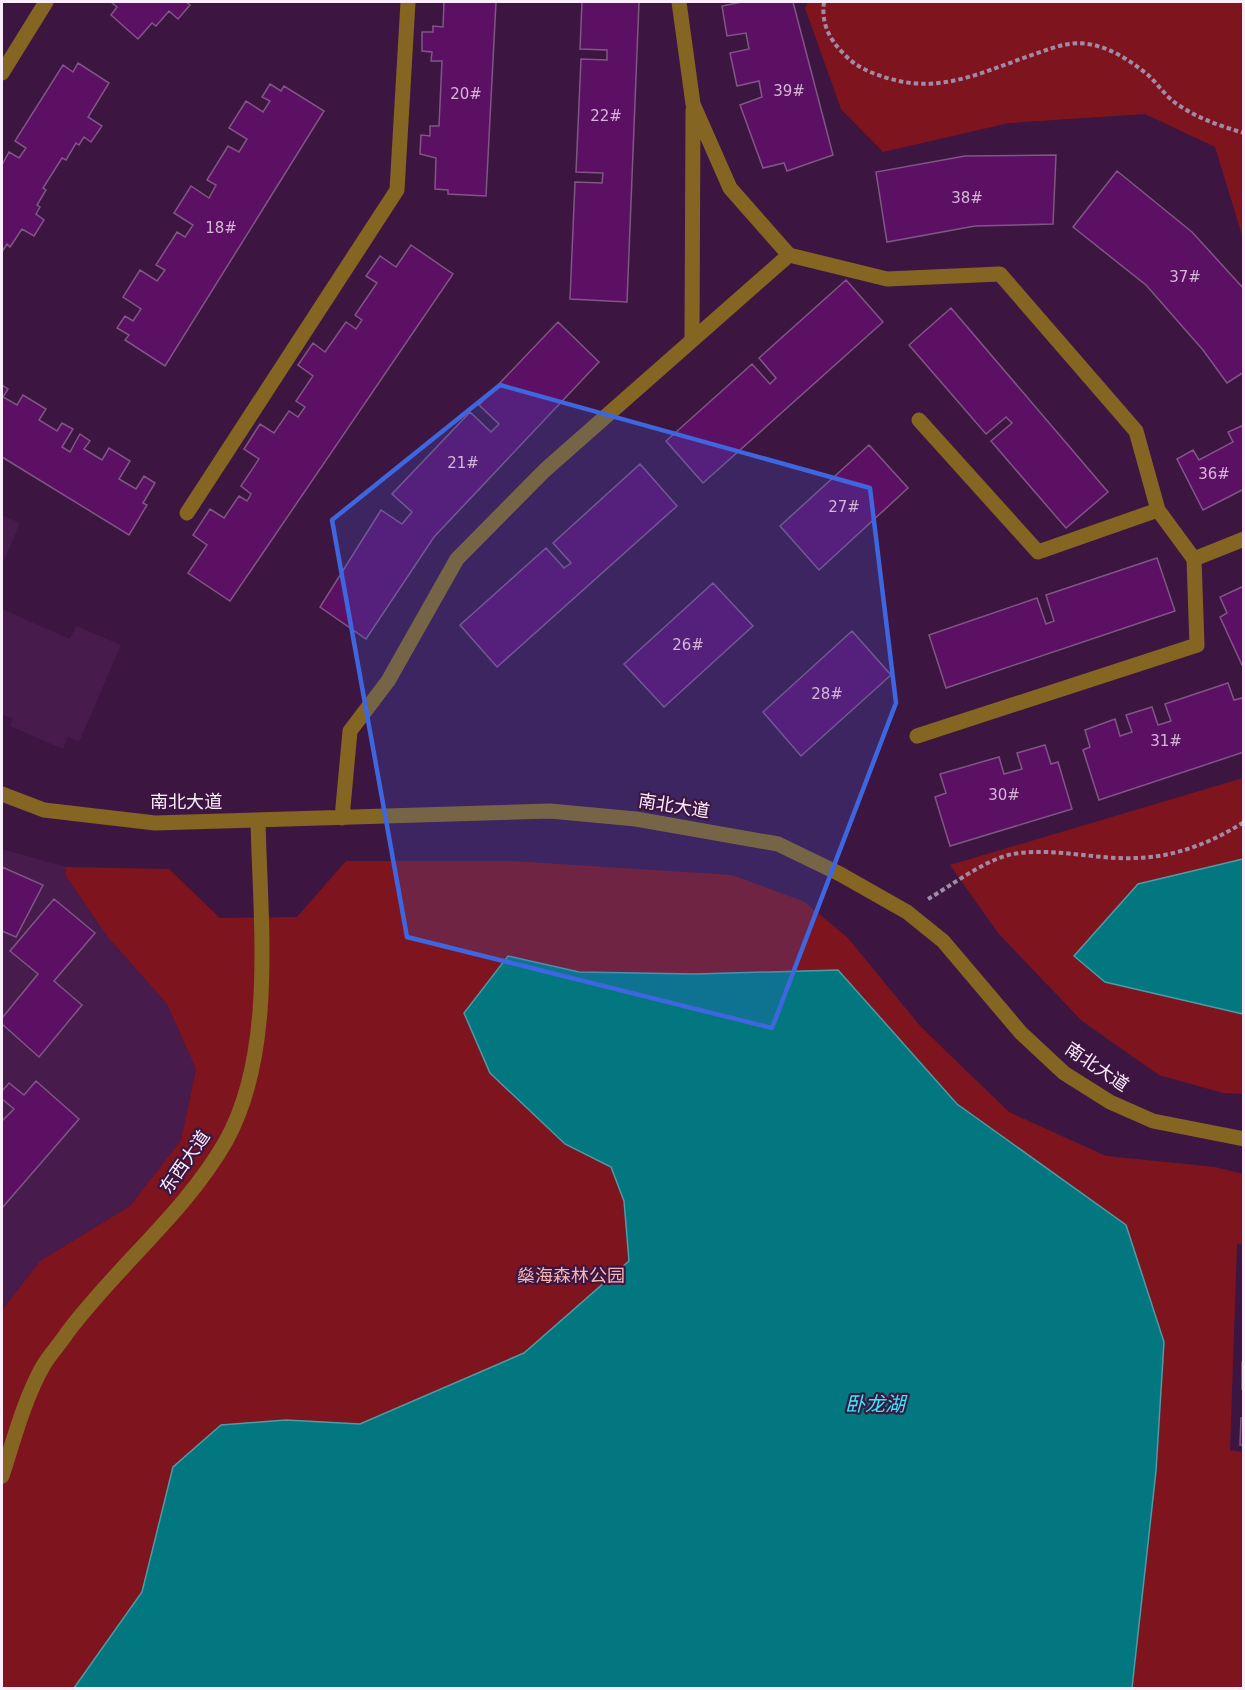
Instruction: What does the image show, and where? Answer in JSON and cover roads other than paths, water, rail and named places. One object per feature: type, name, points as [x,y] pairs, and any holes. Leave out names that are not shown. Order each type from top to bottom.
[{"type":"street","points":[[2,73],[46,2]]},
{"type":"street","points":[[187,513],[397,190],[408,2]]},
{"type":"street","points":[[679,2],[693,104],[692,339]]},
{"type":"street","points":[[693,104],[730,188],[789,255],[887,279],[1000,274],[1136,431],[1158,510],[1194,559],[1197,645],[917,736]]},
{"type":"street","points":[[342,818],[350,731],[388,681],[457,560],[545,470],[789,255]]},
{"type":"street","points":[[919,420],[1038,552],[1158,510]]},
{"type":"street","points":[[1194,559],[1244,538]]},
{"type":"street","name":"南北大道","points":[[2,794],[44,810],[155,823],[550,811],[670,825],[778,844],[840,874],[907,912],[943,941],[1021,1033],[1064,1072],[1110,1102],[1153,1121],[1244,1139]]},
{"type":"street","name":"东西大道","points":[[2,1476],[20,1421],[44,1366],[85,1309],[177,1208],[226,1140],[230,1130],[249,1081],[262,1008],[258,820]]},
{"type":"water","points":[[1243,859],[1243,1014],[1105,982],[1074,956],[1138,884]]},
{"type":"water","name":"卧龙湖","points":[[508,956],[579,972],[695,974],[838,970],[957,1104],[1126,1225],[1164,1342],[1156,1471],[1132,1688],[74,1688],[142,1592],[173,1467],[221,1425],[286,1420],[360,1424],[524,1353],[629,1261],[624,1201],[611,1167],[565,1144],[490,1073],[464,1013]]},
{"type":"park label","name":"燊海森林公园","points":[[571,1276]]}]
